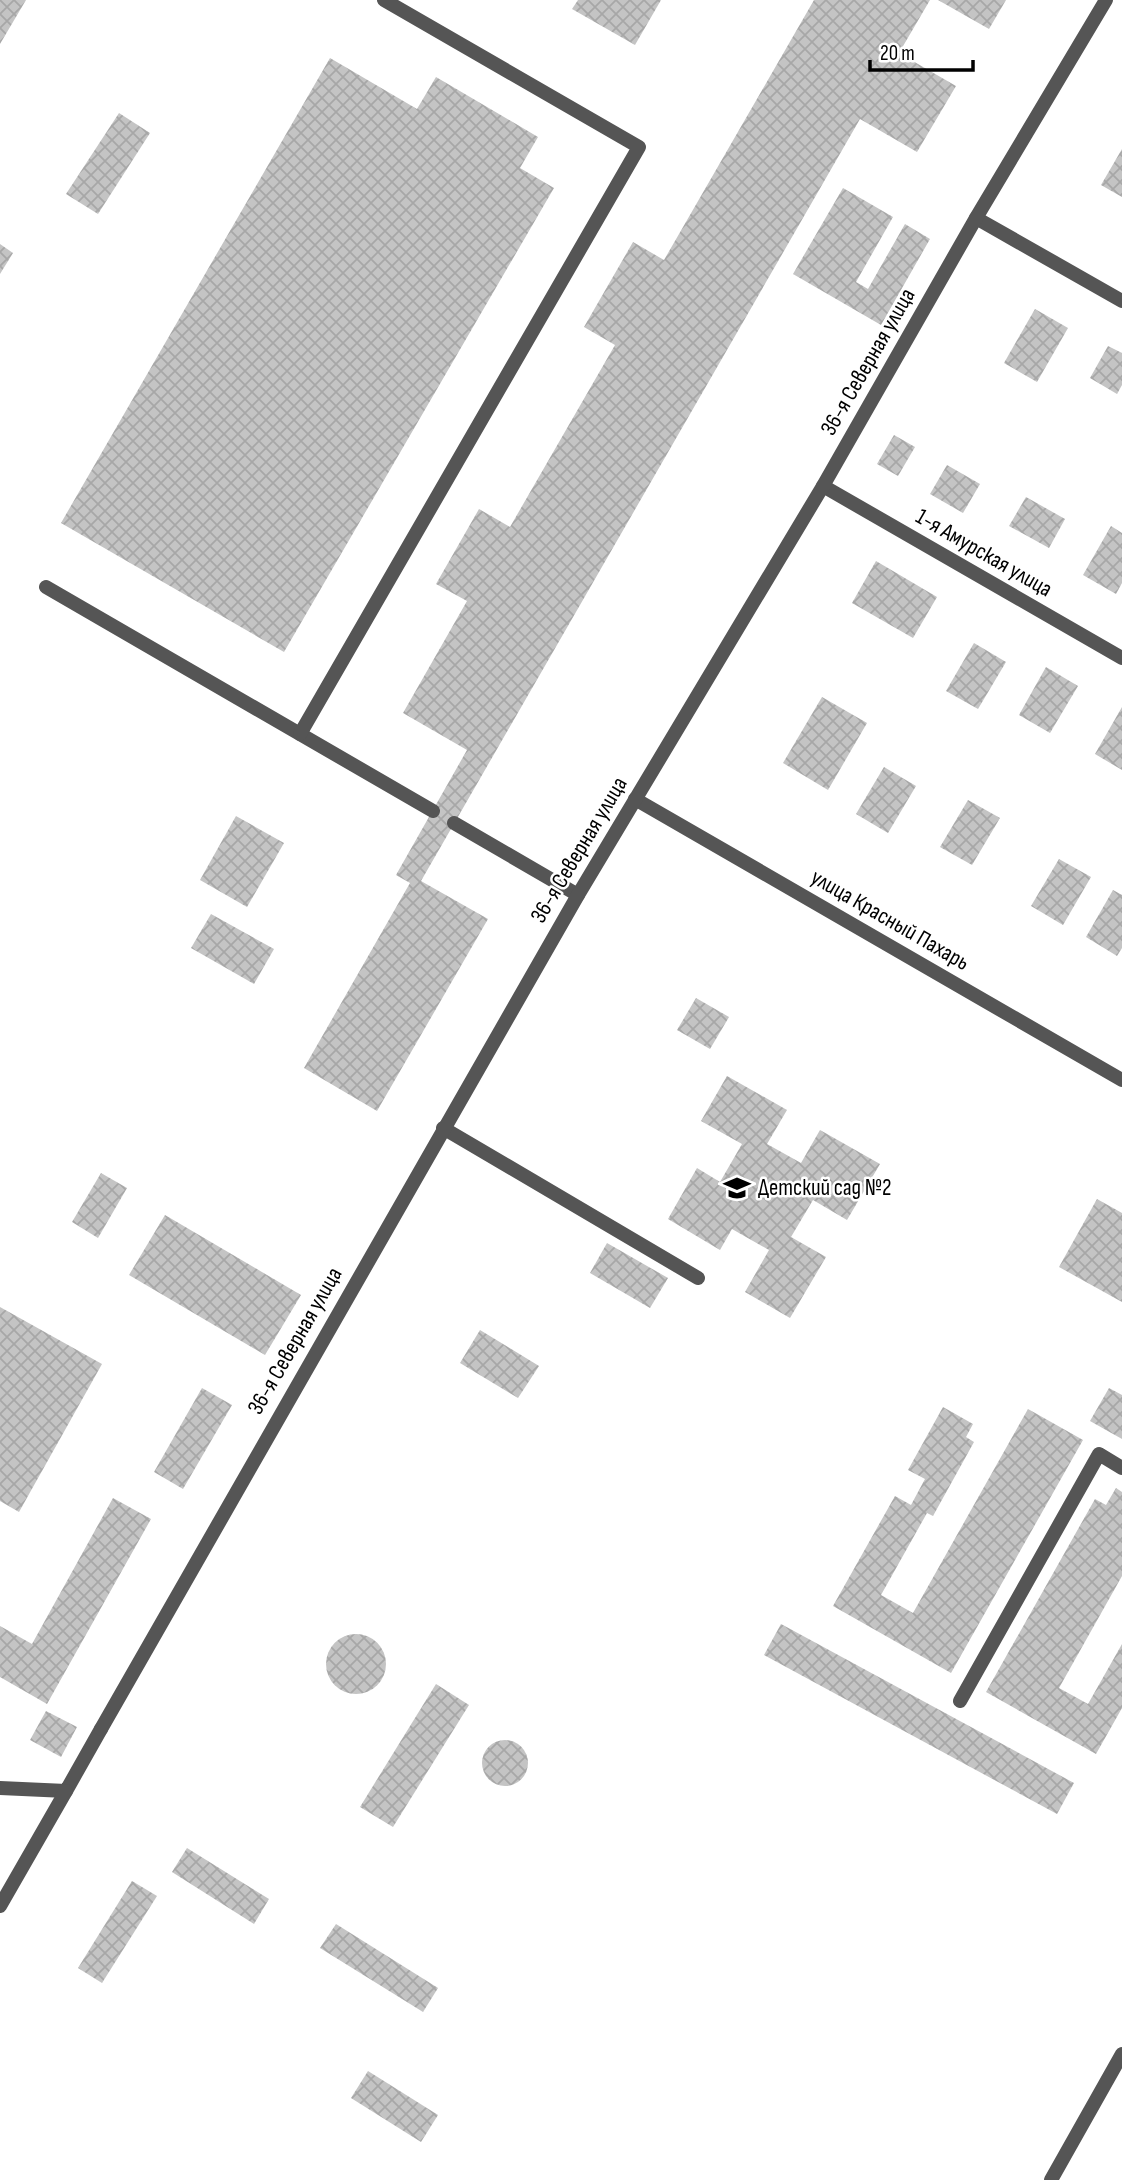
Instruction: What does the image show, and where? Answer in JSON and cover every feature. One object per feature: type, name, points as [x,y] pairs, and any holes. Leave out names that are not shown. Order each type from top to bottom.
[{"type":"street","points":[[300,734],[639,147],[384,0]]},
{"type":"street","name":"36-я Северная улица","points":[[0,1906],[578,895],[823,486],[976,218],[1106,0]]},
{"type":"street","points":[[976,218],[1122,301]]},
{"type":"street","name":"1-я Амурская улица","points":[[823,486],[1122,658]]},
{"type":"street","points":[[46,587],[433,811]]},
{"type":"street","name":"улица Красный Пахарь","points":[[635,799],[1122,1080]]},
{"type":"street","points":[[454,823],[578,895]]},
{"type":"street","points":[[443,1128],[698,1278]]},
{"type":"street","points":[[960,1701],[1099,1454],[1122,1468]]},
{"type":"street","points":[[0,1788],[66,1791]]},
{"type":"street","points":[[1051,2180],[1122,2054]]},
{"type":"building","points":[[0,0],[26,0],[0,44]]},
{"type":"building","points":[[578,0],[661,0],[635,45],[572,9]]},
{"type":"building","points":[[814,0],[930,0],[899,53],[956,86],[917,152],[860,119],[421,881],[488,919],[377,1111],[304,1068],[410,883],[396,875],[467,750],[403,713],[467,601],[436,584],[479,509],[510,527],[615,345],[584,327],[633,242],[664,260]]},
{"type":"building","points":[[938,0],[1006,0],[989,29]]},
{"type":"building","points":[[330,58],[417,109],[436,77],[538,137],[520,168],[554,188],[284,652],[61,523]]},
{"type":"building","points":[[119,113],[150,133],[98,214],[66,194]]},
{"type":"building","points":[[1122,149],[1122,197],[1101,185]]},
{"type":"building","points":[[843,188],[893,217],[856,282],[868,289],[905,224],[930,239],[881,325],[793,274]]},
{"type":"building","points":[[0,244],[13,253],[0,274]]},
{"type":"building","points":[[1035,309],[1068,328],[1037,382],[1004,363]]},
{"type":"building","points":[[1108,346],[1122,353],[1122,385],[1117,394],[1090,378]]},
{"type":"building","points":[[894,435],[915,447],[898,476],[877,464]]},
{"type":"building","points":[[947,465],[980,484],[963,513],[930,494]]},
{"type":"building","points":[[1026,497],[1065,519],[1049,548],[1009,526]]},
{"type":"building","points":[[1111,526],[1122,533],[1122,583],[1116,594],[1083,575]]},
{"type":"building","points":[[876,561],[937,597],[913,638],[852,603]]},
{"type":"building","points":[[974,643],[1006,662],[978,709],[946,691]]},
{"type":"building","points":[[1046,667],[1078,686],[1050,733],[1019,715]]},
{"type":"building","points":[[822,697],[867,723],[828,790],[783,763]]},
{"type":"building","points":[[1122,707],[1122,770],[1095,754]]},
{"type":"building","points":[[884,767],[916,786],[888,833],[856,814]]},
{"type":"building","points":[[968,800],[1000,818],[972,865],[940,847]]},
{"type":"building","points":[[236,816],[284,843],[247,907],[200,880]]},
{"type":"building","points":[[1059,859],[1091,877],[1063,925],[1031,906]]},
{"type":"building","points":[[1113,890],[1122,895],[1122,948],[1117,956],[1086,937]]},
{"type":"building","points":[[211,914],[274,949],[254,984],[191,948]]},
{"type":"building","points":[[696,998],[729,1017],[710,1049],[677,1030]]},
{"type":"building","points":[[727,1076],[787,1110],[767,1144],[801,1163],[820,1130],[880,1164],[847,1220],[813,1200],[791,1237],[826,1257],[790,1318],[745,1292],[769,1250],[732,1229],[720,1250],[668,1219],[697,1168],[720,1182],[742,1144],[701,1121]]},
{"type":"building","points":[[101,1173],[127,1188],[98,1238],[72,1222]]},
{"type":"building","points":[[1097,1199],[1122,1213],[1122,1302],[1059,1267]]},
{"type":"building","points":[[165,1215],[301,1295],[265,1355],[129,1275]]},
{"type":"building","points":[[607,1243],[668,1278],[650,1308],[590,1273]]},
{"type":"building","points":[[0,1307],[102,1364],[19,1512],[0,1501]]},
{"type":"building","points":[[480,1330],[539,1366],[518,1398],[460,1363]]},
{"type":"building","points":[[202,1388],[232,1405],[183,1489],[154,1472]]},
{"type":"building","points":[[1109,1388],[1122,1395],[1122,1439],[1090,1421]]},
{"type":"building","points":[[943,1407],[973,1424],[966,1437],[974,1442],[933,1516],[927,1513],[881,1595],[913,1613],[1028,1409],[1083,1440],[951,1673],[833,1606],[895,1496],[911,1505],[925,1479],[908,1470]]},
{"type":"building","points":[[1116,1488],[1122,1492],[1122,1576],[1059,1688],[1088,1704],[1122,1644],[1122,1708],[1096,1754],[986,1692],[1095,1499],[1106,1505]]},
{"type":"building","points":[[113,1498],[151,1519],[47,1704],[0,1677],[0,1626],[32,1644]]},
{"type":"building","points":[[781,1624],[1074,1783],[1057,1814],[764,1655]]},
{"type":"building","points":[[350,1634],[362,1634],[381,1647],[386,1664],[384,1676],[373,1689],[362,1694],[350,1694],[331,1681],[326,1670],[326,1658],[339,1639]]},
{"type":"building","points":[[436,1684],[469,1705],[393,1827],[360,1807]]},
{"type":"building","points":[[46,1711],[77,1727],[61,1757],[30,1740]]},
{"type":"building","points":[[505,1740],[521,1747],[528,1763],[521,1779],[505,1786],[489,1779],[482,1763],[489,1747]]},
{"type":"building","points":[[187,1848],[269,1899],[254,1924],[172,1872]]},
{"type":"building","points":[[132,1881],[157,1896],[102,1983],[78,1968]]},
{"type":"building","points":[[336,1924],[438,1988],[423,2012],[320,1948]]},
{"type":"building","points":[[368,2071],[438,2115],[421,2142],[351,2098]]},
{"type":"place","name":"Детский сад №2","points":[[737,1188]]}]
